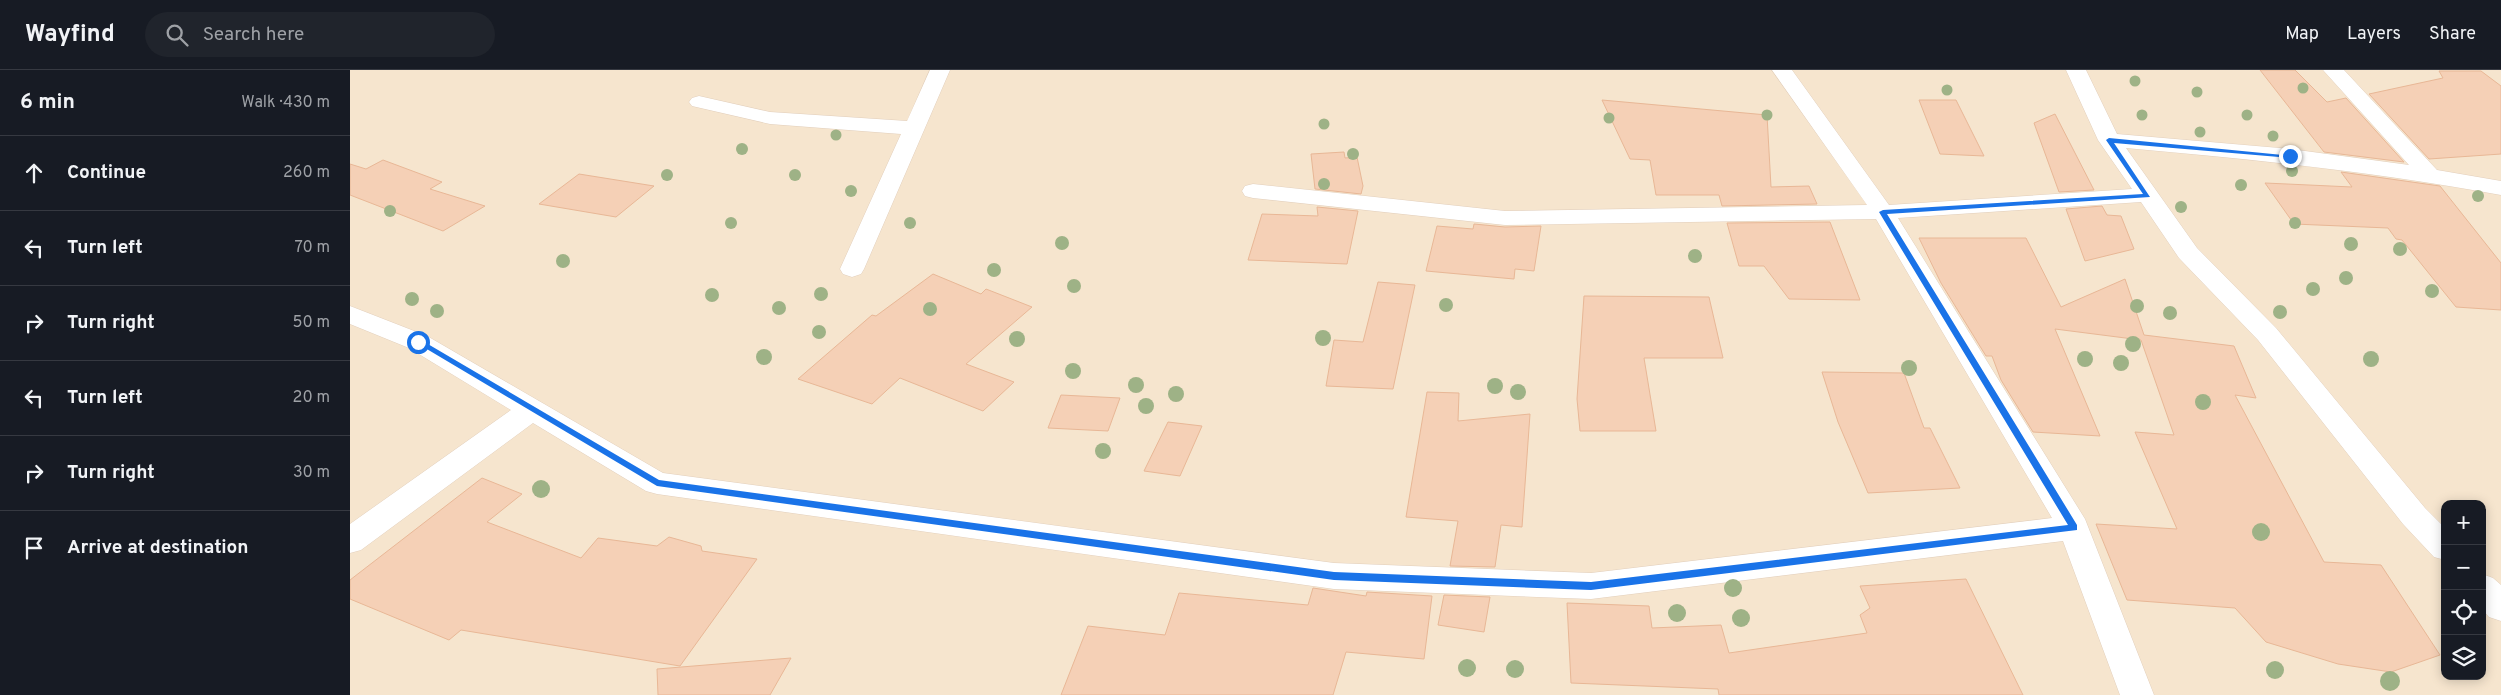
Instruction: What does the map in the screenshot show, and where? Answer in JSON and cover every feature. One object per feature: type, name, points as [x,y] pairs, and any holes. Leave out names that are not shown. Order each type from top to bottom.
[{"type":"street","points":[[852,269],[940,70]]},
{"type":"street","points":[[1782,70],[1883,212],[2074,528],[2137,695]]},
{"type":"street","points":[[2076,70],[2109,140],[2188,253],[2267,334],[2414,516],[2442,545]]},
{"type":"street","points":[[2333,70],[2430,175]]},
{"type":"street","points":[[699,102],[770,118],[914,128]]},
{"type":"street","points":[[2109,140],[2290,156],[2430,175],[2501,188]]},
{"type":"street","points":[[1253,191],[1505,218],[1883,212],[2148,195]]},
{"type":"street","points":[[350,314],[418,342],[657,483],[1334,576],[1591,586],[2074,528]]},
{"type":"street","points":[[350,540],[532,409]]},
{"type":"street","points":[[2485,590],[2501,607]]},
{"type":"shaded area","points":[[350,70],[2501,70],[2501,695],[350,695]]},
{"type":"building","points":[[2260,70],[2295,70],[2327,102],[2346,98],[2404,162],[2324,152]]},
{"type":"building","points":[[2439,71],[2481,71],[2501,86],[2501,154],[2429,159],[2369,94],[2443,78]]},
{"type":"building","points":[[1602,100],[1767,115],[1771,187],[1809,186],[1817,204],[1722,206],[1719,195],[1656,195],[1650,160],[1630,159]]},
{"type":"building","points":[[1919,100],[1956,100],[1984,156],[1940,154]]},
{"type":"building","points":[[2055,114],[2094,190],[2059,192],[2034,123]]},
{"type":"building","points":[[1344,152],[1345,158],[1357,157],[1363,186],[1361,194],[1315,189],[1311,154]]},
{"type":"building","points":[[383,160],[442,182],[430,189],[485,206],[443,231],[350,195],[350,164],[366,169]]},
{"type":"building","points":[[2341,172],[2440,186],[2501,263],[2501,310],[2456,307],[2402,240],[2396,239],[2388,228],[2294,224],[2265,183],[2352,187]]},
{"type":"building","points":[[579,174],[654,186],[616,217],[539,204]]},
{"type":"building","points":[[2102,206],[2107,215],[2121,216],[2134,249],[2085,261],[2066,209]]},
{"type":"building","points":[[1317,207],[1358,211],[1347,264],[1248,260],[1262,214],[1318,216]]},
{"type":"building","points":[[1830,222],[1860,300],[1789,299],[1764,266],[1739,266],[1727,223]]},
{"type":"building","points":[[1474,224],[1505,227],[1541,226],[1534,271],[1515,269],[1514,279],[1426,271],[1437,226],[1473,229]]},
{"type":"building","points":[[1919,238],[2026,238],[2061,307],[2125,279],[2144,335],[2234,346],[2256,398],[2235,395],[2324,562],[2381,565],[2440,655],[2391,672],[2338,664],[2266,642],[2235,608],[2127,600],[2096,524],[2177,529],[2135,432],[2174,435],[2141,340],[2055,329],[2100,436],[2033,432],[2001,380],[1992,356],[1986,356],[1941,283]]},
{"type":"building","points":[[933,274],[981,294],[986,289],[1032,307],[966,364],[1014,382],[983,411],[900,378],[872,404],[798,379],[872,315],[876,316]]},
{"type":"building","points":[[1378,282],[1415,285],[1393,389],[1326,386],[1334,340],[1363,342]]},
{"type":"building","points":[[1584,296],[1709,297],[1723,358],[1644,358],[1656,431],[1580,431],[1577,399]]},
{"type":"building","points":[[1822,372],[1904,373],[1924,428],[1930,428],[1960,488],[1868,493],[1838,422]]},
{"type":"building","points":[[1427,392],[1459,393],[1458,421],[1530,414],[1522,527],[1501,525],[1495,567],[1450,566],[1458,521],[1406,517]]},
{"type":"building","points":[[1061,395],[1120,398],[1108,431],[1048,428]]},
{"type":"building","points":[[1168,422],[1202,426],[1180,476],[1144,471]]},
{"type":"building","points":[[482,478],[522,494],[487,522],[581,558],[598,538],[657,546],[669,537],[701,546],[702,551],[757,559],[680,666],[461,630],[449,640],[350,599],[350,580]]},
{"type":"building","points":[[1966,579],[2023,695],[1719,695],[1718,689],[1571,683],[1567,603],[1649,606],[1652,628],[1721,625],[1729,653],[1867,633],[1860,615],[1870,608],[1860,586]]},
{"type":"building","points":[[1313,588],[1366,596],[1367,592],[1432,596],[1424,659],[1346,652],[1333,695],[1061,695],[1088,626],[1165,635],[1179,593],[1308,605]]},
{"type":"building","points":[[1444,595],[1490,597],[1484,632],[1438,625]]},
{"type":"building","points":[[791,658],[770,695],[658,695],[657,669]]},
{"type":"route","points":[[418,342],[657,483],[1334,576],[1591,586],[2074,528],[1883,212],[2148,195],[2109,140],[2290,156]]}]
